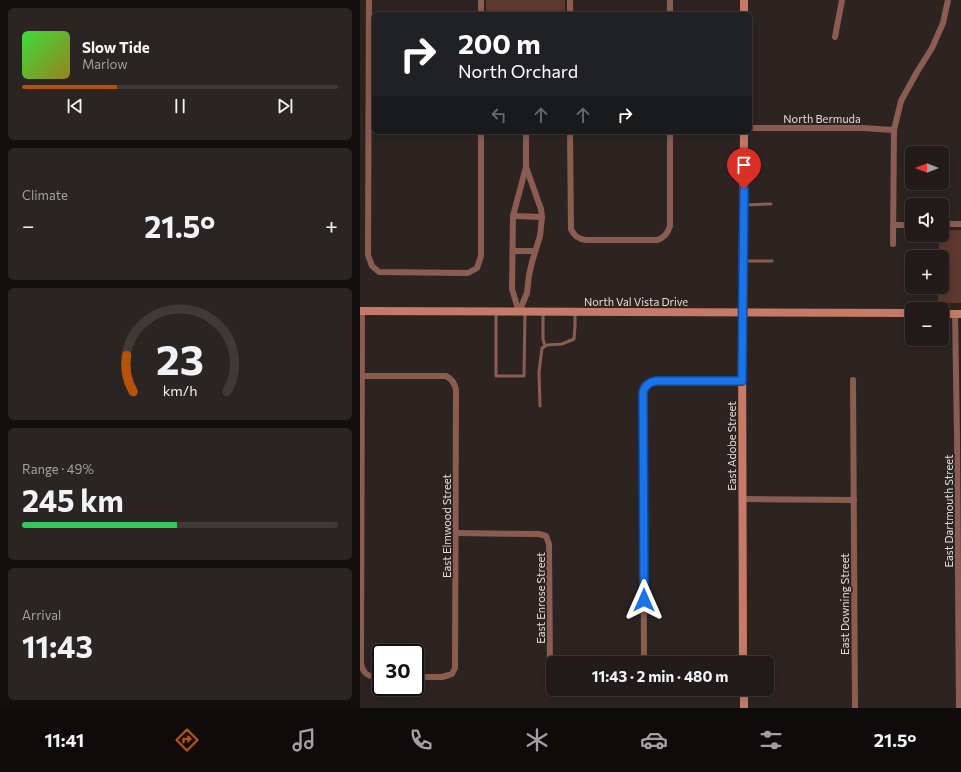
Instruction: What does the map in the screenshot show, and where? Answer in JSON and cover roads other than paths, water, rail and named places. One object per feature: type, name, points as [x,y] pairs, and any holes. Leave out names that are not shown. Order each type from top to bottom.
[{"type":"street","points":[[369,0],[368,255],[372,266],[379,272],[468,272],[477,268],[481,256],[481,134]]},
{"type":"street","points":[[481,0],[481,12]]},
{"type":"street","points":[[570,0],[570,12]]},
{"type":"street","points":[[670,0],[670,12]]},
{"type":"street","points":[[744,0],[744,12]]},
{"type":"street","points":[[835,37],[842,0]]},
{"type":"street","points":[[893,244],[894,130],[901,101],[932,48],[943,23],[948,0]]},
{"type":"street","name":"North Bermuda","points":[[752,128],[862,128],[894,130]]},
{"type":"street","points":[[522,312],[512,289],[512,216],[526,167],[526,134]]},
{"type":"street","points":[[570,134],[570,226],[575,236],[586,240],[657,240],[666,235],[670,226],[670,134]]},
{"type":"street","name":"East Adobe Street","points":[[743,656],[742,312],[744,134]]},
{"type":"street","points":[[522,312],[527,293],[529,275],[540,236],[542,217],[541,209],[526,167]]},
{"type":"street","points":[[512,216],[542,217]]},
{"type":"street","points":[[949,224],[961,224]]},
{"type":"street","points":[[893,225],[905,225]]},
{"type":"street","points":[[512,251],[535,251]]},
{"type":"street","points":[[361,311],[361,663],[365,673],[372,676]]},
{"type":"street","name":"North Val Vista Drive","points":[[361,311],[905,313]]},
{"type":"street","name":"East Dartmouth Street","points":[[958,314],[959,708]]},
{"type":"street","name":"East Elmwood Street","points":[[361,376],[446,376],[452,380],[456,390],[456,664],[452,674],[442,677],[424,677]]},
{"type":"street","name":"East Downing Street","points":[[853,380],[855,708]]},
{"type":"street","points":[[644,656],[644,388],[649,383],[656,381],[742,381]]},
{"type":"street","points":[[743,499],[854,500]]},
{"type":"street","name":"East Enrose Street","points":[[455,533],[538,534],[546,536],[549,544],[550,656]]},
{"type":"street","points":[[744,696],[744,708]]},
{"type":"lane","points":[[743,206],[771,204]]},
{"type":"lane","points":[[743,261],[772,261]]},
{"type":"lane","points":[[496,312],[496,376],[524,376],[522,312]]},
{"type":"lane","points":[[543,312],[545,346]]},
{"type":"lane","points":[[540,406],[542,348],[547,345],[562,344],[574,339],[575,312]]}]
